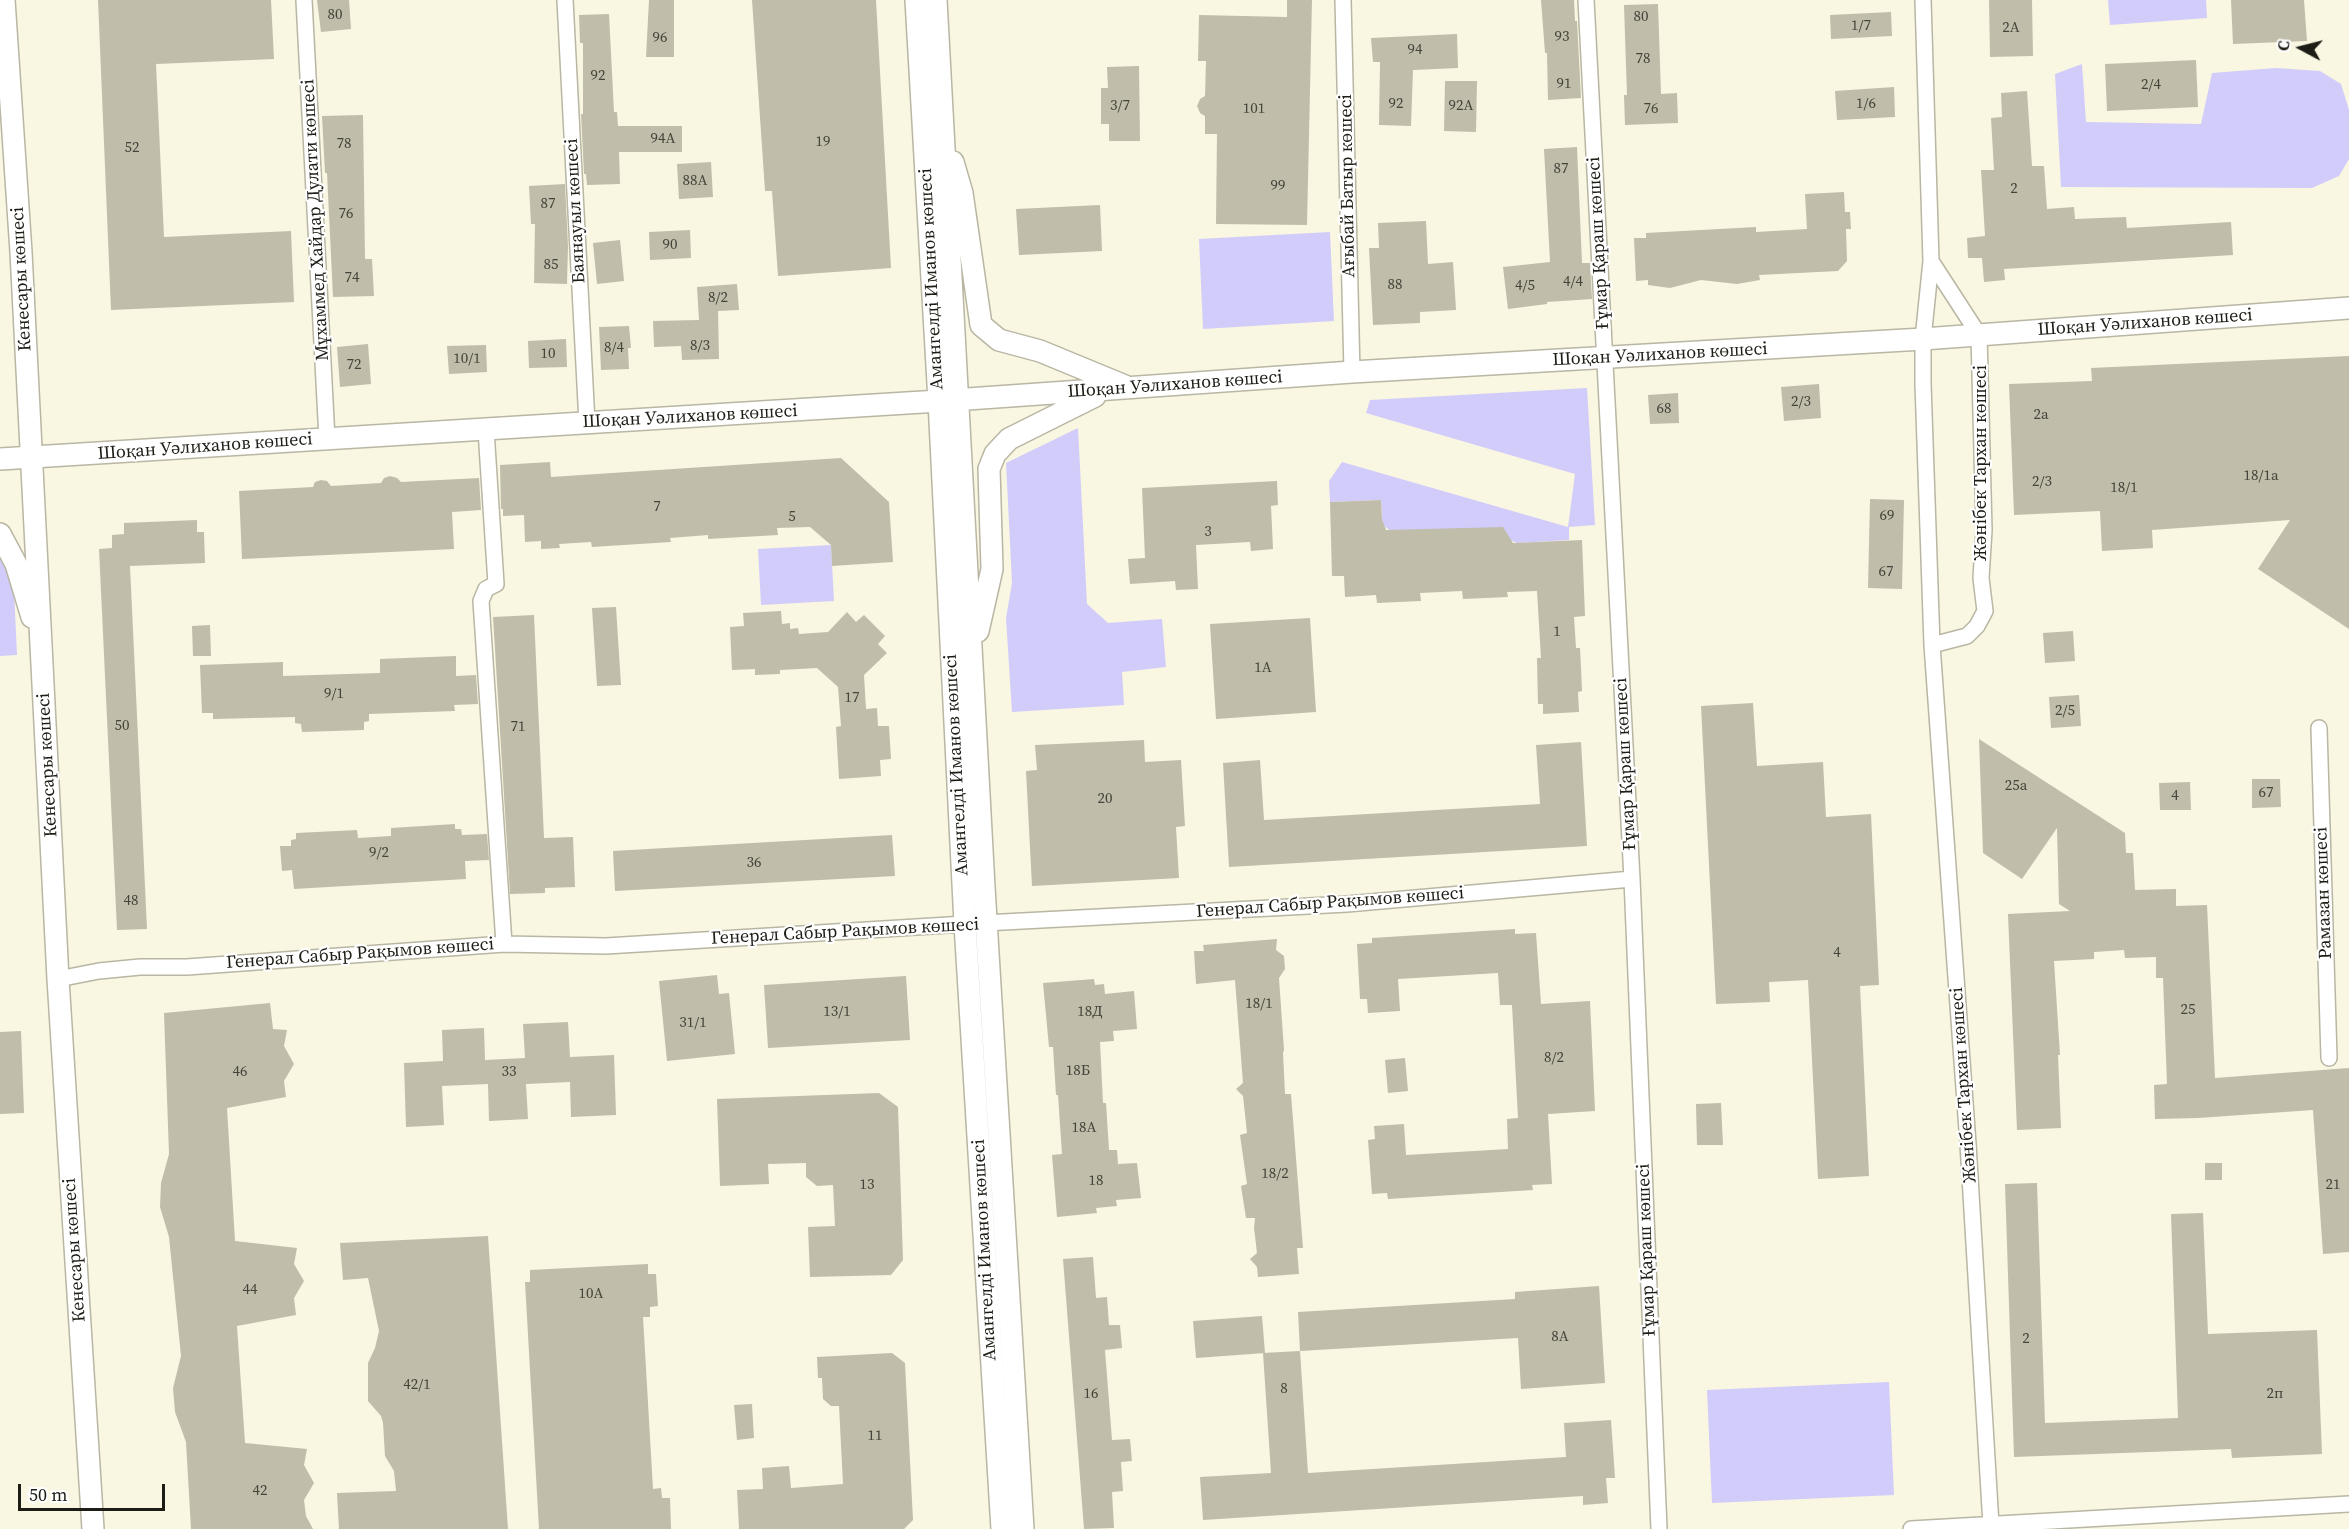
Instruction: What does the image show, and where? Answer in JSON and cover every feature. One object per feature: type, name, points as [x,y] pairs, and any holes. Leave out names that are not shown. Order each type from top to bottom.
[{"type":"main road","name":"Кенесары көшесі","points":[[4,0],[21,252],[58,979],[93,1529]]},
{"type":"main road","name":"Амангелді Иманов көшесі","points":[[916,0],[972,657],[976,924],[1023,1529]]},
{"type":"main road","name":"Амангелді Иманов көшесі","points":[[936,0],[943,132],[949,401],[976,924],[1002,1529]]},
{"type":"main road","points":[[943,132],[962,193],[981,325],[999,340],[1040,351],[1131,388]]},
{"type":"main road","name":"Шоқан Уәлиханов көшесі","points":[[0,459],[949,401],[1352,372],[1923,339],[2349,308]]},
{"type":"main road","points":[[972,657],[992,569],[989,469],[995,454],[1010,439],[1073,405],[1109,390]]},
{"type":"main road","points":[[0,534],[16,564],[42,648]]},
{"type":"street","name":"Мұхаммед Хайдар Дулати көшесі","points":[[304,0],[327,439]]},
{"type":"street","name":"Баянауыл көшесі","points":[[565,0],[587,423]]},
{"type":"street","name":"Ағыбай Батыр көшесі","points":[[1343,0],[1352,372]]},
{"type":"street","name":"Ғұмар Қараш көшесі","points":[[1586,0],[1632,879],[1659,1529]]},
{"type":"street","name":"Жәнібек Тархан көшесі","points":[[1923,0],[1931,261],[1923,339],[1932,645],[1969,1152],[1991,1525]]},
{"type":"street","name":"Жәнібек Тархан көшесі","points":[[1931,261],[1967,313],[1979,335],[1984,530],[1981,578],[1985,611],[1977,626],[1967,636],[1932,645]]},
{"type":"street","points":[[486,430],[496,584],[486,590],[481,601],[481,611],[504,944]]},
{"type":"street","name":"Рамазан көшесі","points":[[2319,728],[2329,1058]]},
{"type":"street","name":"Генерал Сабыр Рақымов көшесі","points":[[58,979],[99,971],[140,967],[187,967],[504,944],[606,946],[1347,904],[1632,879]]},
{"type":"street","points":[[1911,1529],[2349,1504]]},
{"type":"shaded area","points":[[2108,0],[2206,0],[2207,18],[2110,25]]},
{"type":"shaded area","points":[[2082,64],[2086,122],[2201,124],[2212,73],[2276,68],[2320,71],[2341,84],[2349,110],[2349,159],[2339,176],[2312,188],[2061,187],[2055,74]]},
{"type":"shaded area","points":[[1330,232],[1334,321],[1203,329],[1199,239]]},
{"type":"shaded area","points":[[1587,388],[1595,525],[1569,527],[1569,540],[1517,543],[1510,540],[1391,531],[1384,526],[1381,500],[1330,502],[1329,481],[1342,462],[1568,527],[1575,474],[1366,413],[1370,400]]},
{"type":"shaded area","points":[[1078,428],[1087,604],[1108,623],[1162,619],[1166,667],[1122,672],[1124,705],[1012,712],[1006,618],[1012,583],[1006,463]]},
{"type":"shaded area","points":[[831,545],[834,601],[761,605],[758,549]]},
{"type":"shaded area","points":[[0,555],[14,590],[17,655],[0,656]]},
{"type":"shaded area","points":[[1889,1382],[1894,1495],[1712,1503],[1707,1390]]},
{"type":"building","points":[[98,0],[271,0],[274,59],[156,64],[164,237],[291,231],[294,302],[111,310]]},
{"type":"building","points":[[317,0],[349,0],[351,29],[321,32]]},
{"type":"building","points":[[649,0],[674,0],[674,57],[646,57]]},
{"type":"building","points":[[752,0],[876,0],[891,268],[778,276],[772,191],[765,191]]},
{"type":"building","points":[[1287,0],[1312,0],[1307,225],[1216,224],[1217,134],[1205,134],[1205,116],[1200,113],[1197,106],[1200,99],[1205,96],[1206,61],[1198,61],[1199,15],[1287,17]]},
{"type":"building","points":[[1541,0],[1574,0],[1581,98],[1548,100],[1547,53],[1545,53]]},
{"type":"building","points":[[1989,0],[2032,0],[2033,56],[1990,57]]},
{"type":"building","points":[[2231,0],[2304,0],[2307,41],[2233,44]]},
{"type":"building","points":[[1658,4],[1661,94],[1677,93],[1678,123],[1625,125],[1624,95],[1627,95],[1624,5]]},
{"type":"building","points":[[1891,12],[1892,36],[1831,39],[1830,15]]},
{"type":"building","points":[[609,14],[614,112],[617,112],[618,126],[682,126],[682,152],[619,152],[620,184],[587,185],[586,174],[584,174],[581,114],[583,114],[583,43],[580,43],[579,15]]},
{"type":"building","points":[[1457,34],[1458,68],[1413,70],[1411,126],[1379,125],[1380,62],[1373,62],[1371,38]]},
{"type":"building","points":[[2196,60],[2198,107],[2107,111],[2105,64]]},
{"type":"building","points":[[1139,66],[1140,141],[1109,141],[1109,124],[1101,124],[1101,88],[1108,88],[1107,67]]},
{"type":"building","points":[[1445,81],[1477,81],[1476,132],[1444,131]]},
{"type":"building","points":[[1894,87],[1895,117],[1837,120],[1835,91]]},
{"type":"building","points":[[2027,91],[2032,166],[2044,166],[2047,209],[2074,207],[2075,219],[2126,217],[2127,228],[2231,222],[2233,255],[2004,269],[2005,280],[1984,282],[1982,258],[1968,258],[1967,238],[1985,236],[1981,170],[1994,170],[1991,118],[2002,117],[2001,93]]},
{"type":"building","points":[[363,115],[365,259],[372,259],[374,296],[333,297],[322,116]]},
{"type":"building","points":[[1577,147],[1582,263],[1590,263],[1592,299],[1547,302],[1547,304],[1508,309],[1503,267],[1550,262],[1544,149]]},
{"type":"building","points":[[711,162],[713,197],[679,199],[677,164]]},
{"type":"building","points":[[565,184],[567,284],[534,283],[535,224],[531,224],[529,186]]},
{"type":"building","points":[[1844,192],[1845,212],[1850,212],[1851,229],[1846,229],[1847,261],[1838,271],[1759,275],[1760,280],[1737,284],[1701,280],[1670,288],[1648,285],[1648,280],[1636,281],[1634,238],[1646,238],[1646,233],[1756,227],[1756,232],[1807,229],[1805,194]]},
{"type":"building","points":[[1100,205],[1102,251],[1019,255],[1016,209]]},
{"type":"building","points":[[1426,221],[1428,264],[1453,262],[1456,310],[1420,312],[1420,323],[1373,325],[1369,248],[1379,248],[1378,223]]},
{"type":"building","points":[[690,230],[691,258],[650,260],[649,232]]},
{"type":"building","points":[[620,240],[624,281],[597,284],[593,243]]},
{"type":"building","points":[[737,284],[739,310],[718,311],[719,359],[682,360],[681,346],[654,347],[653,321],[699,320],[697,287]]},
{"type":"building","points":[[629,326],[631,348],[628,348],[629,369],[601,370],[599,327]]},
{"type":"building","points":[[566,339],[567,367],[529,368],[528,341]]},
{"type":"building","points":[[368,344],[371,384],[340,387],[337,347]]},
{"type":"building","points":[[486,345],[487,372],[449,374],[447,346]]},
{"type":"building","points":[[2349,356],[2349,629],[2258,569],[2290,520],[2152,530],[2153,548],[2102,551],[2100,511],[2014,515],[2009,384],[2092,381],[2091,368]]},
{"type":"building","points":[[1819,384],[1821,418],[1784,421],[1781,387]]},
{"type":"building","points":[[1678,393],[1679,423],[1650,424],[1648,395]]},
{"type":"building","points":[[841,458],[889,502],[893,562],[832,566],[831,545],[810,527],[777,528],[778,535],[708,539],[708,535],[670,538],[671,542],[592,547],[591,542],[559,544],[560,548],[541,549],[541,541],[525,542],[524,515],[503,516],[503,509],[501,509],[500,465],[550,462],[551,477]]},
{"type":"building","points":[[390,476],[401,482],[479,478],[481,510],[452,512],[454,549],[242,559],[239,491],[313,487],[315,482],[321,480],[327,481],[331,486],[381,483],[384,478]]},
{"type":"building","points":[[1277,481],[1278,505],[1271,506],[1273,549],[1251,551],[1250,542],[1196,545],[1198,589],[1176,590],[1175,581],[1130,584],[1128,559],[1145,558],[1142,488]]},
{"type":"building","points":[[1870,499],[1904,500],[1902,589],[1868,588]]},
{"type":"building","points":[[1381,500],[1382,519],[1386,530],[1503,527],[1513,543],[1582,540],[1585,616],[1574,617],[1576,648],[1580,648],[1582,691],[1578,692],[1579,712],[1543,714],[1543,704],[1538,704],[1537,658],[1541,658],[1537,591],[1507,592],[1508,597],[1463,599],[1462,591],[1420,593],[1421,601],[1377,603],[1376,595],[1345,597],[1344,576],[1332,576],[1330,502]]},
{"type":"building","points":[[197,520],[197,532],[204,532],[205,563],[130,566],[147,929],[117,930],[99,549],[112,548],[112,535],[124,534],[124,523]]},
{"type":"building","points":[[616,607],[621,685],[597,686],[592,608]]},
{"type":"building","points":[[781,611],[782,624],[790,623],[790,629],[798,628],[799,634],[828,632],[847,612],[856,622],[864,615],[885,636],[878,644],[887,653],[864,675],[866,709],[877,708],[878,726],[889,726],[891,759],[880,760],[881,776],[839,779],[836,727],[841,726],[838,687],[817,668],[780,670],[780,674],[755,675],[755,669],[732,670],[730,627],[744,626],[743,613]]},
{"type":"building","points":[[534,615],[544,838],[573,837],[575,887],[545,888],[545,893],[510,894],[493,617]]},
{"type":"building","points":[[1310,618],[1316,712],[1216,719],[1210,624]]},
{"type":"building","points":[[210,625],[211,656],[193,656],[192,626]]},
{"type":"building","points":[[2073,631],[2075,661],[2045,663],[2043,633]]},
{"type":"building","points":[[456,656],[456,676],[476,675],[478,704],[454,705],[455,711],[369,714],[369,721],[364,722],[364,730],[302,732],[301,724],[295,723],[295,717],[213,719],[213,713],[202,713],[200,665],[283,662],[283,676],[380,673],[380,659]]},
{"type":"building","points":[[2079,695],[2081,726],[2051,728],[2049,697]]},
{"type":"building","points":[[1753,703],[1757,766],[1823,762],[1826,817],[1871,814],[1879,985],[1860,986],[1869,1176],[1818,1179],[1808,980],[1769,982],[1770,1002],[1716,1004],[1701,706]]},
{"type":"building","points":[[1979,739],[2125,833],[2126,853],[2133,853],[2135,890],[2176,889],[2176,906],[2207,905],[2215,1078],[2349,1068],[2349,1252],[2323,1254],[2313,1110],[2155,1119],[2154,1085],[2167,1084],[2163,978],[2156,978],[2156,957],[2125,958],[2124,950],[2094,952],[2094,959],[2054,961],[2060,1055],[2058,1055],[2061,1128],[2017,1130],[2008,914],[2070,911],[2059,904],[2057,828],[2022,879],[1983,853]]},
{"type":"building","points":[[1144,740],[1145,762],[1181,760],[1185,826],[1176,827],[1179,878],[1032,886],[1026,771],[1037,770],[1035,745]]},
{"type":"building","points":[[1581,742],[1587,846],[1229,867],[1223,763],[1260,760],[1264,820],[1540,804],[1536,745]]},
{"type":"building","points":[[2252,779],[2280,779],[2281,807],[2252,808]]},
{"type":"building","points":[[2190,782],[2191,810],[2160,810],[2159,783]]},
{"type":"building","points":[[455,824],[455,829],[461,829],[462,835],[487,834],[489,860],[465,861],[466,879],[294,889],[292,870],[282,871],[280,846],[291,846],[291,840],[296,839],[296,833],[357,830],[358,838],[391,836],[391,828]]},
{"type":"building","points":[[892,835],[895,876],[615,891],[613,851]]},
{"type":"building","points":[[1515,929],[1515,934],[1536,933],[1541,1004],[1590,1001],[1595,1111],[1548,1114],[1552,1184],[1532,1185],[1533,1190],[1388,1199],[1387,1193],[1372,1194],[1368,1140],[1375,1139],[1374,1126],[1404,1124],[1406,1155],[1508,1149],[1507,1119],[1518,1118],[1512,1005],[1500,1005],[1498,973],[1398,979],[1400,1011],[1368,1013],[1367,999],[1360,999],[1357,944],[1372,943],[1372,938]]},
{"type":"building","points":[[1277,939],[1276,950],[1284,956],[1285,969],[1279,978],[1285,1094],[1291,1094],[1303,1248],[1297,1248],[1299,1274],[1258,1277],[1257,1267],[1250,1259],[1257,1253],[1255,1218],[1246,1218],[1241,1186],[1247,1184],[1240,1135],[1247,1133],[1243,1096],[1236,1089],[1243,1083],[1235,980],[1196,984],[1194,951],[1204,951],[1203,945]]},
{"type":"building","points":[[717,975],[719,994],[729,993],[735,1054],[667,1061],[659,981]]},
{"type":"building","points":[[906,976],[910,1040],[768,1048],[764,985]]},
{"type":"building","points":[[1094,979],[1095,985],[1104,984],[1105,994],[1134,991],[1137,1029],[1113,1031],[1114,1041],[1100,1042],[1103,1103],[1106,1103],[1109,1150],[1117,1150],[1118,1164],[1137,1163],[1141,1198],[1116,1200],[1117,1206],[1096,1208],[1097,1213],[1057,1217],[1052,1155],[1062,1154],[1053,1047],[1049,1047],[1043,983]]},
{"type":"building","points":[[270,1003],[273,1029],[287,1030],[284,1046],[294,1064],[284,1081],[286,1097],[227,1108],[235,1241],[297,1248],[294,1264],[304,1281],[294,1298],[296,1315],[237,1326],[245,1443],[307,1449],[304,1465],[314,1483],[304,1500],[306,1516],[313,1529],[191,1529],[186,1442],[175,1412],[173,1388],[181,1356],[169,1237],[160,1207],[161,1183],[169,1154],[164,1013]]},
{"type":"building","points":[[568,1022],[570,1057],[614,1055],[616,1115],[571,1117],[570,1082],[526,1084],[528,1119],[489,1121],[488,1084],[442,1086],[444,1125],[406,1127],[404,1063],[443,1061],[442,1030],[484,1028],[485,1060],[525,1058],[523,1024]]},
{"type":"building","points":[[21,1031],[24,1113],[0,1114],[0,1032]]},
{"type":"building","points":[[1405,1058],[1408,1091],[1388,1093],[1385,1060]]},
{"type":"building","points":[[879,1093],[898,1107],[903,1260],[891,1275],[810,1277],[808,1227],[835,1226],[833,1185],[817,1186],[806,1177],[806,1163],[768,1164],[769,1184],[720,1186],[717,1099]]},
{"type":"building","points":[[1721,1103],[1723,1145],[1697,1145],[1696,1104]]},
{"type":"building","points":[[2205,1163],[2222,1163],[2222,1180],[2205,1180]]},
{"type":"building","points":[[2037,1183],[2045,1423],[2178,1418],[2171,1214],[2203,1213],[2208,1334],[2317,1330],[2322,1454],[2232,1458],[2231,1449],[2014,1457],[2005,1184]]},
{"type":"building","points":[[488,1236],[508,1529],[339,1529],[337,1493],[396,1491],[394,1471],[385,1456],[381,1416],[368,1401],[368,1363],[379,1331],[368,1278],[343,1280],[340,1243]]},
{"type":"building","points":[[1093,1257],[1096,1298],[1107,1297],[1109,1325],[1120,1325],[1122,1348],[1105,1350],[1112,1440],[1130,1439],[1132,1461],[1121,1462],[1123,1491],[1112,1492],[1114,1528],[1084,1529],[1063,1259]]},
{"type":"building","points":[[648,1264],[648,1274],[656,1274],[658,1306],[650,1307],[650,1317],[643,1317],[653,1489],[661,1488],[662,1498],[670,1498],[671,1529],[539,1529],[525,1282],[530,1282],[530,1270]]},
{"type":"building","points":[[1599,1286],[1605,1383],[1521,1389],[1518,1338],[1300,1351],[1298,1312],[1515,1299],[1515,1292]]},
{"type":"building","points":[[1262,1316],[1265,1353],[1196,1358],[1193,1321]]},
{"type":"building","points":[[1300,1351],[1308,1473],[1566,1457],[1564,1423],[1611,1420],[1615,1478],[1606,1478],[1608,1503],[1583,1505],[1583,1496],[1203,1520],[1200,1477],[1271,1473],[1263,1353]]},
{"type":"building","points":[[892,1353],[905,1363],[913,1520],[904,1529],[739,1529],[737,1490],[763,1489],[762,1468],[789,1466],[791,1488],[843,1484],[839,1406],[831,1406],[823,1399],[822,1378],[818,1378],[817,1357]]},
{"type":"building","points":[[752,1404],[754,1438],[737,1440],[734,1405]]}]
